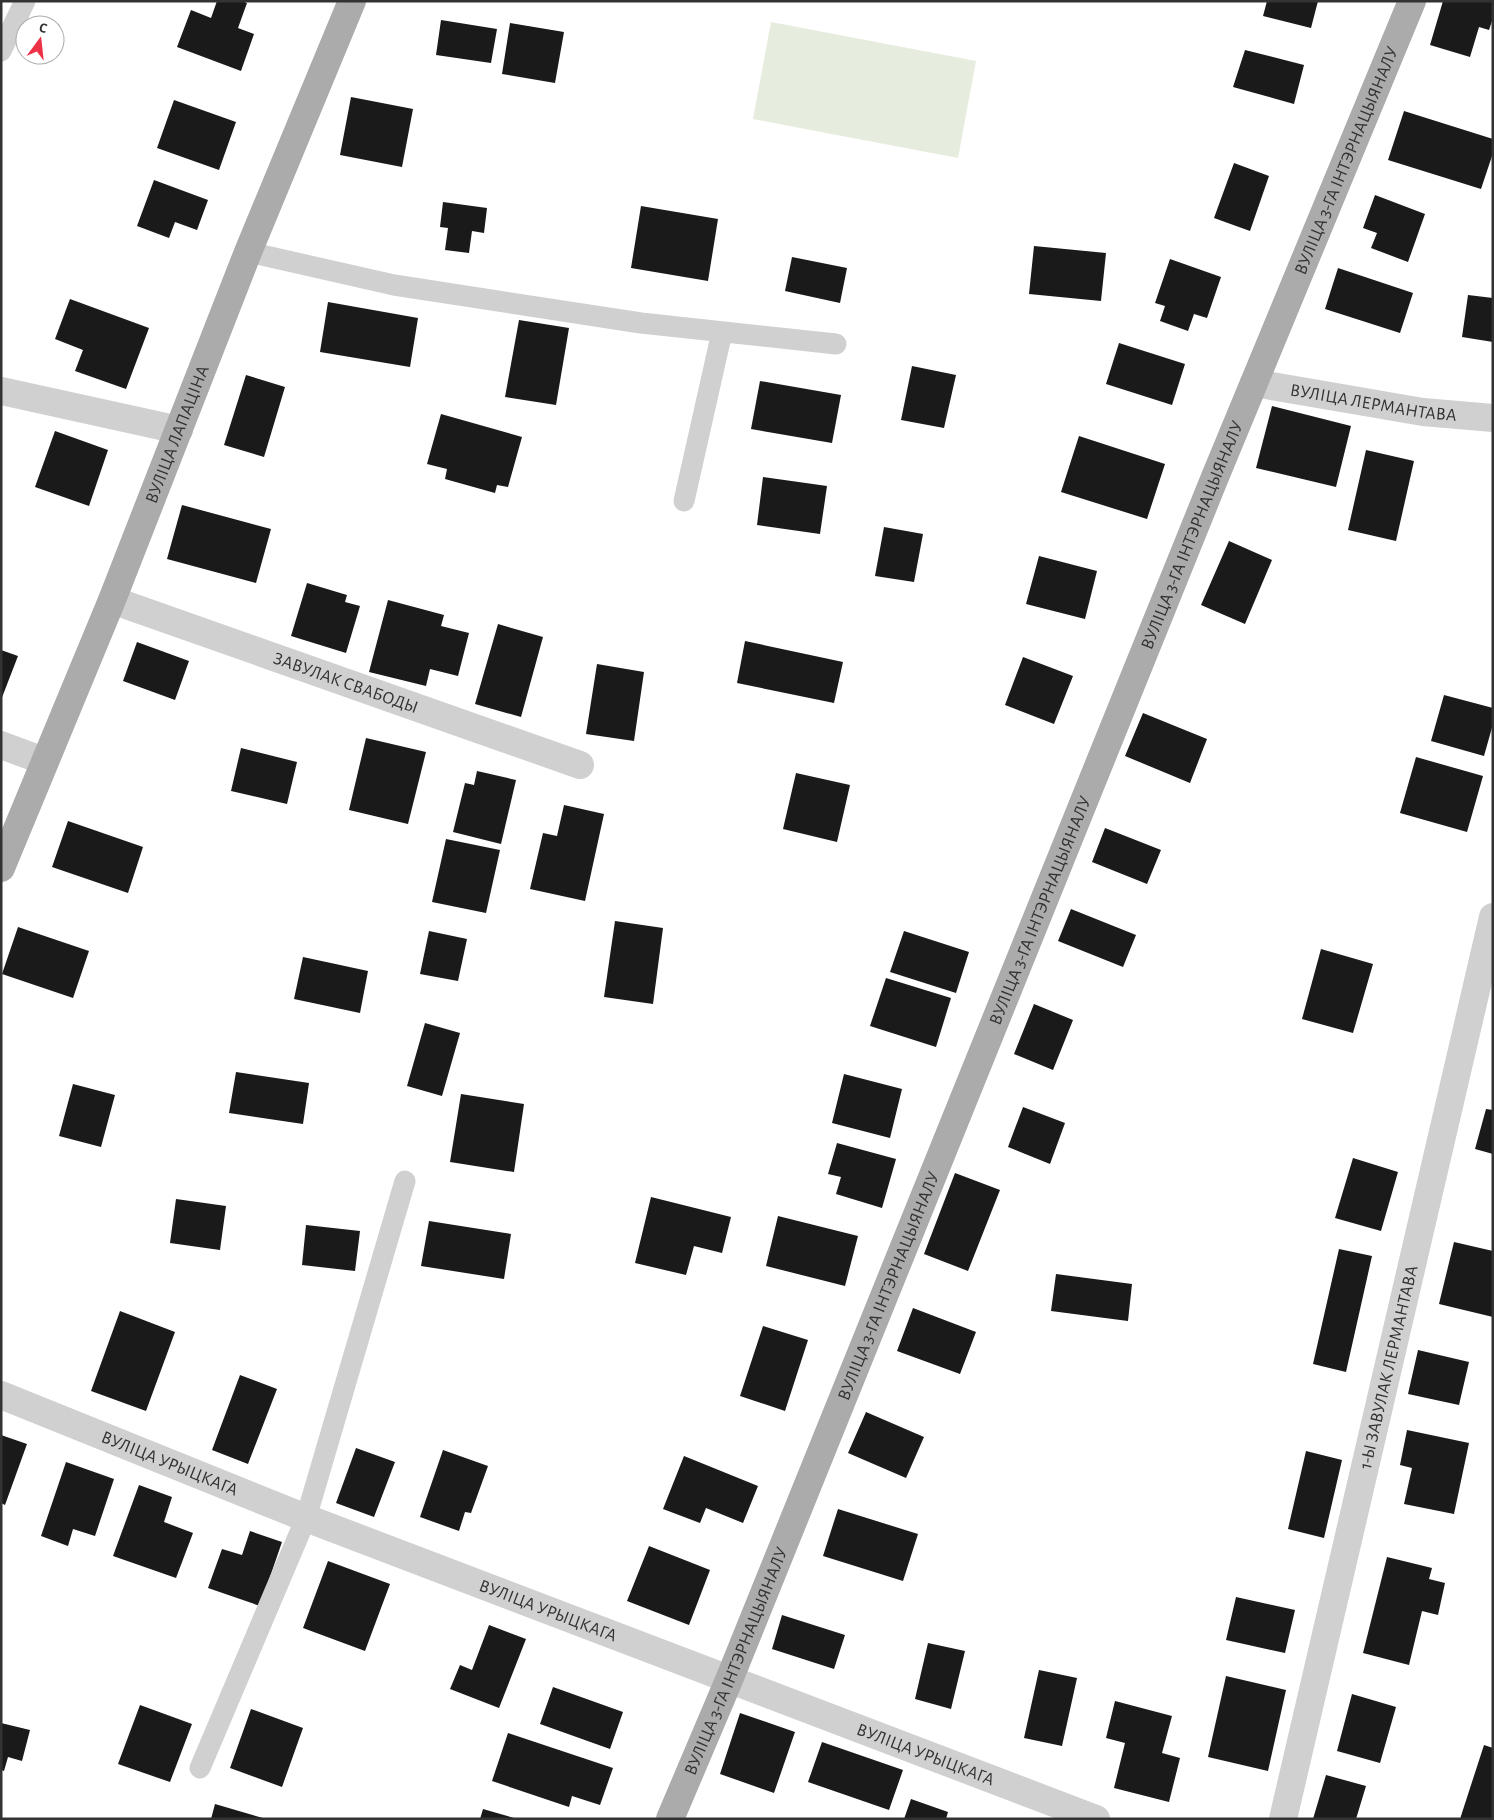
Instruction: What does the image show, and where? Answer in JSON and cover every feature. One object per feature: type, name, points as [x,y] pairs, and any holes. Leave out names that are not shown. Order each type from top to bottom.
[{"type":"main road","name":"ВУЛІЦА ЛАПАЦІНА","points":[[1,868],[112,600],[248,252],[352,1]]},
{"type":"main road","name":"ВУЛІЦА 3-ГА ІНТЭРНАЦЫЯНАЛУ","points":[[670,1819],[729,1680],[1254,383],[1412,1]]},
{"type":"street","name":"ВУЛІЦА ЛЕРМАНТАВА","points":[[1254,383],[1423,412],[1493,418]]},
{"type":"street","points":[[1,391],[179,430]]},
{"type":"street","name":"ЗАВУЛАК СВАБОДЫ","points":[[112,600],[580,765]]},
{"type":"street","points":[[1,745],[44,761]]},
{"type":"street","name":"1-Ы ЗАВУЛАК ЛЕРМАНТАВА","points":[[1283,1819],[1493,916]]},
{"type":"street","name":"ВУЛІЦА УРЫЦКАГА","points":[[1,1395],[306,1518],[1096,1819]]},
{"type":"lane","points":[[1,51],[25,1]]},
{"type":"lane","points":[[248,252],[394,285],[641,323],[836,344]]},
{"type":"lane","points":[[684,501],[722,332]]},
{"type":"lane","points":[[200,1768],[306,1518],[405,1181]]},
{"type":"shaded area","points":[[771,22],[976,61],[958,158],[753,119]]},
{"type":"building","points":[[217,1],[242,1],[247,3],[238,28],[254,34],[241,71],[177,47],[191,10],[211,18]]},
{"type":"building","points":[[1267,1],[1318,1],[1311,28],[1263,16]]},
{"type":"building","points":[[1443,1],[1493,1],[1493,18],[1489,30],[1479,27],[1470,57],[1430,45]]},
{"type":"building","points":[[441,20],[497,29],[491,63],[436,55]]},
{"type":"building","points":[[510,23],[564,32],[555,83],[502,74]]},
{"type":"building","points":[[1245,50],[1304,65],[1294,104],[1233,87]]},
{"type":"building","points":[[351,97],[413,109],[402,167],[340,155]]},
{"type":"building","points":[[174,100],[236,122],[219,170],[157,148]]},
{"type":"building","points":[[1404,111],[1493,139],[1493,153],[1481,189],[1388,160]]},
{"type":"building","points":[[1234,163],[1269,176],[1250,231],[1214,218]]},
{"type":"building","points":[[154,180],[208,200],[197,230],[175,222],[169,238],[137,226]]},
{"type":"building","points":[[1375,195],[1425,214],[1408,262],[1371,248],[1377,233],[1363,228]]},
{"type":"building","points":[[443,202],[487,208],[484,233],[472,231],[469,253],[445,250],[448,228],[440,227]]},
{"type":"building","points":[[641,206],[718,219],[708,281],[631,268]]},
{"type":"building","points":[[1034,246],[1106,253],[1101,301],[1029,294]]},
{"type":"building","points":[[792,257],[847,268],[840,303],[785,291]]},
{"type":"building","points":[[1170,259],[1221,277],[1207,318],[1194,314],[1188,331],[1160,321],[1165,306],[1155,303]]},
{"type":"building","points":[[1338,268],[1413,293],[1400,333],[1325,309]]},
{"type":"building","points":[[1468,295],[1493,298],[1493,342],[1462,337]]},
{"type":"building","points":[[70,299],[149,328],[126,389],[75,371],[83,350],[55,339]]},
{"type":"building","points":[[328,302],[418,318],[410,367],[320,352]]},
{"type":"building","points":[[519,320],[569,328],[556,405],[505,397]]},
{"type":"building","points":[[1119,343],[1185,364],[1172,405],[1106,384]]},
{"type":"building","points":[[912,366],[956,375],[944,428],[901,420]]},
{"type":"building","points":[[246,375],[285,387],[264,457],[224,445]]},
{"type":"building","points":[[760,381],[841,395],[832,443],[751,429]]},
{"type":"building","points":[[1272,406],[1351,426],[1336,487],[1256,468]]},
{"type":"building","points":[[441,414],[522,437],[508,487],[497,485],[495,493],[445,479],[447,469],[427,464]]},
{"type":"building","points":[[55,431],[108,450],[89,506],[35,487]]},
{"type":"building","points":[[1079,436],[1165,464],[1147,519],[1061,492]]},
{"type":"building","points":[[1366,450],[1414,461],[1396,541],[1348,530]]},
{"type":"building","points":[[763,477],[827,486],[820,534],[757,525]]},
{"type":"building","points":[[182,505],[271,529],[256,583],[167,559]]},
{"type":"building","points":[[884,527],[923,534],[914,582],[875,576]]},
{"type":"building","points":[[1229,541],[1272,560],[1245,624],[1201,605]]},
{"type":"building","points":[[1039,556],[1097,571],[1085,619],[1026,604]]},
{"type":"building","points":[[307,583],[347,595],[345,602],[360,606],[346,653],[291,636]]},
{"type":"building","points":[[388,600],[444,615],[441,626],[469,633],[458,676],[430,669],[426,686],[369,672]]},
{"type":"building","points":[[498,624],[543,637],[521,717],[475,704]]},
{"type":"building","points":[[745,641],[843,662],[834,703],[737,683]]},
{"type":"building","points":[[137,642],[189,661],[175,700],[123,681]]},
{"type":"building","points":[[1,650],[18,656],[1,700]]},
{"type":"building","points":[[1023,657],[1073,676],[1054,724],[1005,705]]},
{"type":"building","points":[[597,664],[644,672],[634,741],[586,734]]},
{"type":"building","points":[[1444,695],[1493,708],[1493,724],[1484,756],[1431,741]]},
{"type":"building","points":[[1143,713],[1207,739],[1190,783],[1125,756]]},
{"type":"building","points":[[366,738],[426,752],[408,824],[349,810]]},
{"type":"building","points":[[241,748],[297,762],[287,804],[231,791]]},
{"type":"building","points":[[1416,757],[1483,776],[1467,832],[1400,813]]},
{"type":"building","points":[[477,771],[516,780],[501,844],[453,832],[465,783],[474,785]]},
{"type":"building","points":[[796,773],[850,785],[837,842],[783,829]]},
{"type":"building","points":[[564,805],[604,814],[585,901],[530,889],[543,833],[557,836]]},
{"type":"building","points":[[68,821],[143,847],[128,893],[52,867]]},
{"type":"building","points":[[1105,828],[1161,850],[1147,884],[1092,862]]},
{"type":"building","points":[[446,839],[500,850],[486,913],[432,902]]},
{"type":"building","points":[[1071,909],[1136,935],[1123,967],[1058,941]]},
{"type":"building","points":[[615,921],[663,928],[653,1004],[604,997]]},
{"type":"building","points":[[18,927],[89,951],[73,998],[2,974]]},
{"type":"building","points":[[429,931],[467,939],[458,981],[420,974]]},
{"type":"building","points":[[904,931],[969,952],[956,993],[890,972]]},
{"type":"building","points":[[1321,949],[1373,964],[1353,1033],[1302,1019]]},
{"type":"building","points":[[303,957],[368,971],[360,1013],[294,999]]},
{"type":"building","points":[[886,978],[951,998],[936,1047],[870,1026]]},
{"type":"building","points":[[1034,1004],[1073,1020],[1053,1070],[1014,1054]]},
{"type":"building","points":[[425,1023],[460,1033],[442,1096],[407,1086]]},
{"type":"building","points":[[236,1072],[309,1083],[303,1124],[229,1113]]},
{"type":"building","points":[[844,1074],[902,1089],[890,1138],[832,1123]]},
{"type":"building","points":[[73,1084],[115,1095],[101,1147],[59,1136]]},
{"type":"building","points":[[461,1094],[524,1104],[514,1172],[450,1162]]},
{"type":"building","points":[[1023,1107],[1065,1123],[1050,1164],[1008,1147]]},
{"type":"building","points":[[1486,1109],[1493,1110],[1493,1154],[1475,1149]]},
{"type":"building","points":[[837,1143],[896,1159],[882,1208],[836,1194],[841,1177],[828,1174]]},
{"type":"building","points":[[1353,1158],[1398,1172],[1381,1231],[1335,1218]]},
{"type":"building","points":[[955,1173],[1000,1190],[968,1271],[924,1254]]},
{"type":"building","points":[[651,1197],[731,1217],[722,1253],[694,1246],[686,1275],[635,1263]]},
{"type":"building","points":[[176,1199],[226,1206],[220,1250],[170,1243]]},
{"type":"building","points":[[778,1216],[858,1236],[845,1286],[766,1266]]},
{"type":"building","points":[[429,1221],[511,1234],[504,1279],[421,1266]]},
{"type":"building","points":[[306,1225],[360,1231],[355,1271],[302,1265]]},
{"type":"building","points":[[1454,1242],[1493,1251],[1493,1317],[1439,1304]]},
{"type":"building","points":[[1339,1249],[1372,1256],[1346,1372],[1313,1364]]},
{"type":"building","points":[[1056,1274],[1132,1284],[1128,1321],[1051,1311]]},
{"type":"building","points":[[913,1308],[976,1332],[960,1374],[897,1351]]},
{"type":"building","points":[[120,1311],[175,1332],[146,1411],[91,1391]]},
{"type":"building","points":[[763,1326],[808,1340],[785,1411],[740,1396]]},
{"type":"building","points":[[1418,1350],[1469,1362],[1459,1405],[1408,1394]]},
{"type":"building","points":[[240,1375],[277,1389],[248,1464],[212,1450]]},
{"type":"building","points":[[866,1412],[924,1437],[906,1478],[848,1453]]},
{"type":"building","points":[[1407,1430],[1469,1443],[1454,1514],[1404,1504],[1412,1468],[1400,1465]]},
{"type":"building","points":[[1,1435],[27,1444],[5,1505],[1,1503]]},
{"type":"building","points":[[356,1448],[395,1462],[374,1517],[336,1503]]},
{"type":"building","points":[[443,1450],[488,1466],[471,1513],[465,1512],[459,1531],[420,1517]]},
{"type":"building","points":[[1306,1451],[1342,1460],[1324,1538],[1288,1529]]},
{"type":"building","points":[[684,1456],[758,1486],[743,1523],[706,1508],[700,1523],[663,1509]]},
{"type":"building","points":[[66,1462],[114,1479],[95,1536],[73,1529],[68,1546],[41,1536]]},
{"type":"building","points":[[139,1485],[172,1497],[164,1522],[193,1533],[176,1578],[113,1556]]},
{"type":"building","points":[[838,1509],[918,1534],[903,1581],[823,1556]]},
{"type":"building","points":[[250,1531],[282,1542],[260,1606],[208,1588],[222,1549],[242,1555]]},
{"type":"building","points":[[649,1546],[710,1570],[689,1625],[627,1601]]},
{"type":"building","points":[[1387,1557],[1432,1568],[1429,1579],[1445,1583],[1438,1615],[1422,1611],[1409,1665],[1363,1653]]},
{"type":"building","points":[[328,1561],[390,1584],[365,1651],[303,1628]]},
{"type":"building","points":[[1236,1597],[1295,1610],[1285,1653],[1226,1640]]},
{"type":"building","points":[[782,1615],[845,1635],[834,1669],[772,1649]]},
{"type":"building","points":[[489,1625],[526,1639],[499,1708],[450,1689],[460,1665],[472,1670]]},
{"type":"building","points":[[928,1643],[965,1651],[951,1709],[915,1699]]},
{"type":"building","points":[[1039,1670],[1077,1678],[1062,1746],[1024,1738]]},
{"type":"building","points":[[1226,1676],[1286,1690],[1268,1771],[1208,1757]]},
{"type":"building","points":[[553,1687],[623,1712],[610,1749],[540,1724]]},
{"type":"building","points":[[1352,1694],[1396,1707],[1380,1763],[1337,1751]]},
{"type":"building","points":[[1115,1701],[1172,1716],[1162,1753],[1180,1758],[1169,1802],[1114,1788],[1125,1743],[1106,1738]]},
{"type":"building","points":[[140,1705],[192,1724],[170,1782],[118,1764]]},
{"type":"building","points":[[251,1709],[303,1728],[282,1787],[230,1768]]},
{"type":"building","points":[[740,1713],[795,1732],[774,1793],[720,1774]]},
{"type":"building","points":[[1,1723],[30,1730],[22,1761],[8,1757],[4,1771],[1,1770]]},
{"type":"building","points":[[508,1733],[613,1768],[600,1805],[572,1796],[569,1807],[492,1781]]},
{"type":"building","points":[[822,1742],[903,1770],[889,1810],[808,1782]]},
{"type":"building","points":[[1484,1745],[1493,1748],[1493,1819],[1460,1819]]},
{"type":"building","points":[[1326,1775],[1366,1786],[1356,1819],[1313,1819]]},
{"type":"building","points":[[911,1799],[948,1812],[946,1819],[904,1819]]},
{"type":"building","points":[[215,1804],[263,1818],[263,1819],[211,1819]]},
{"type":"building","points":[[483,1809],[514,1818],[514,1819],[480,1819]]}]
